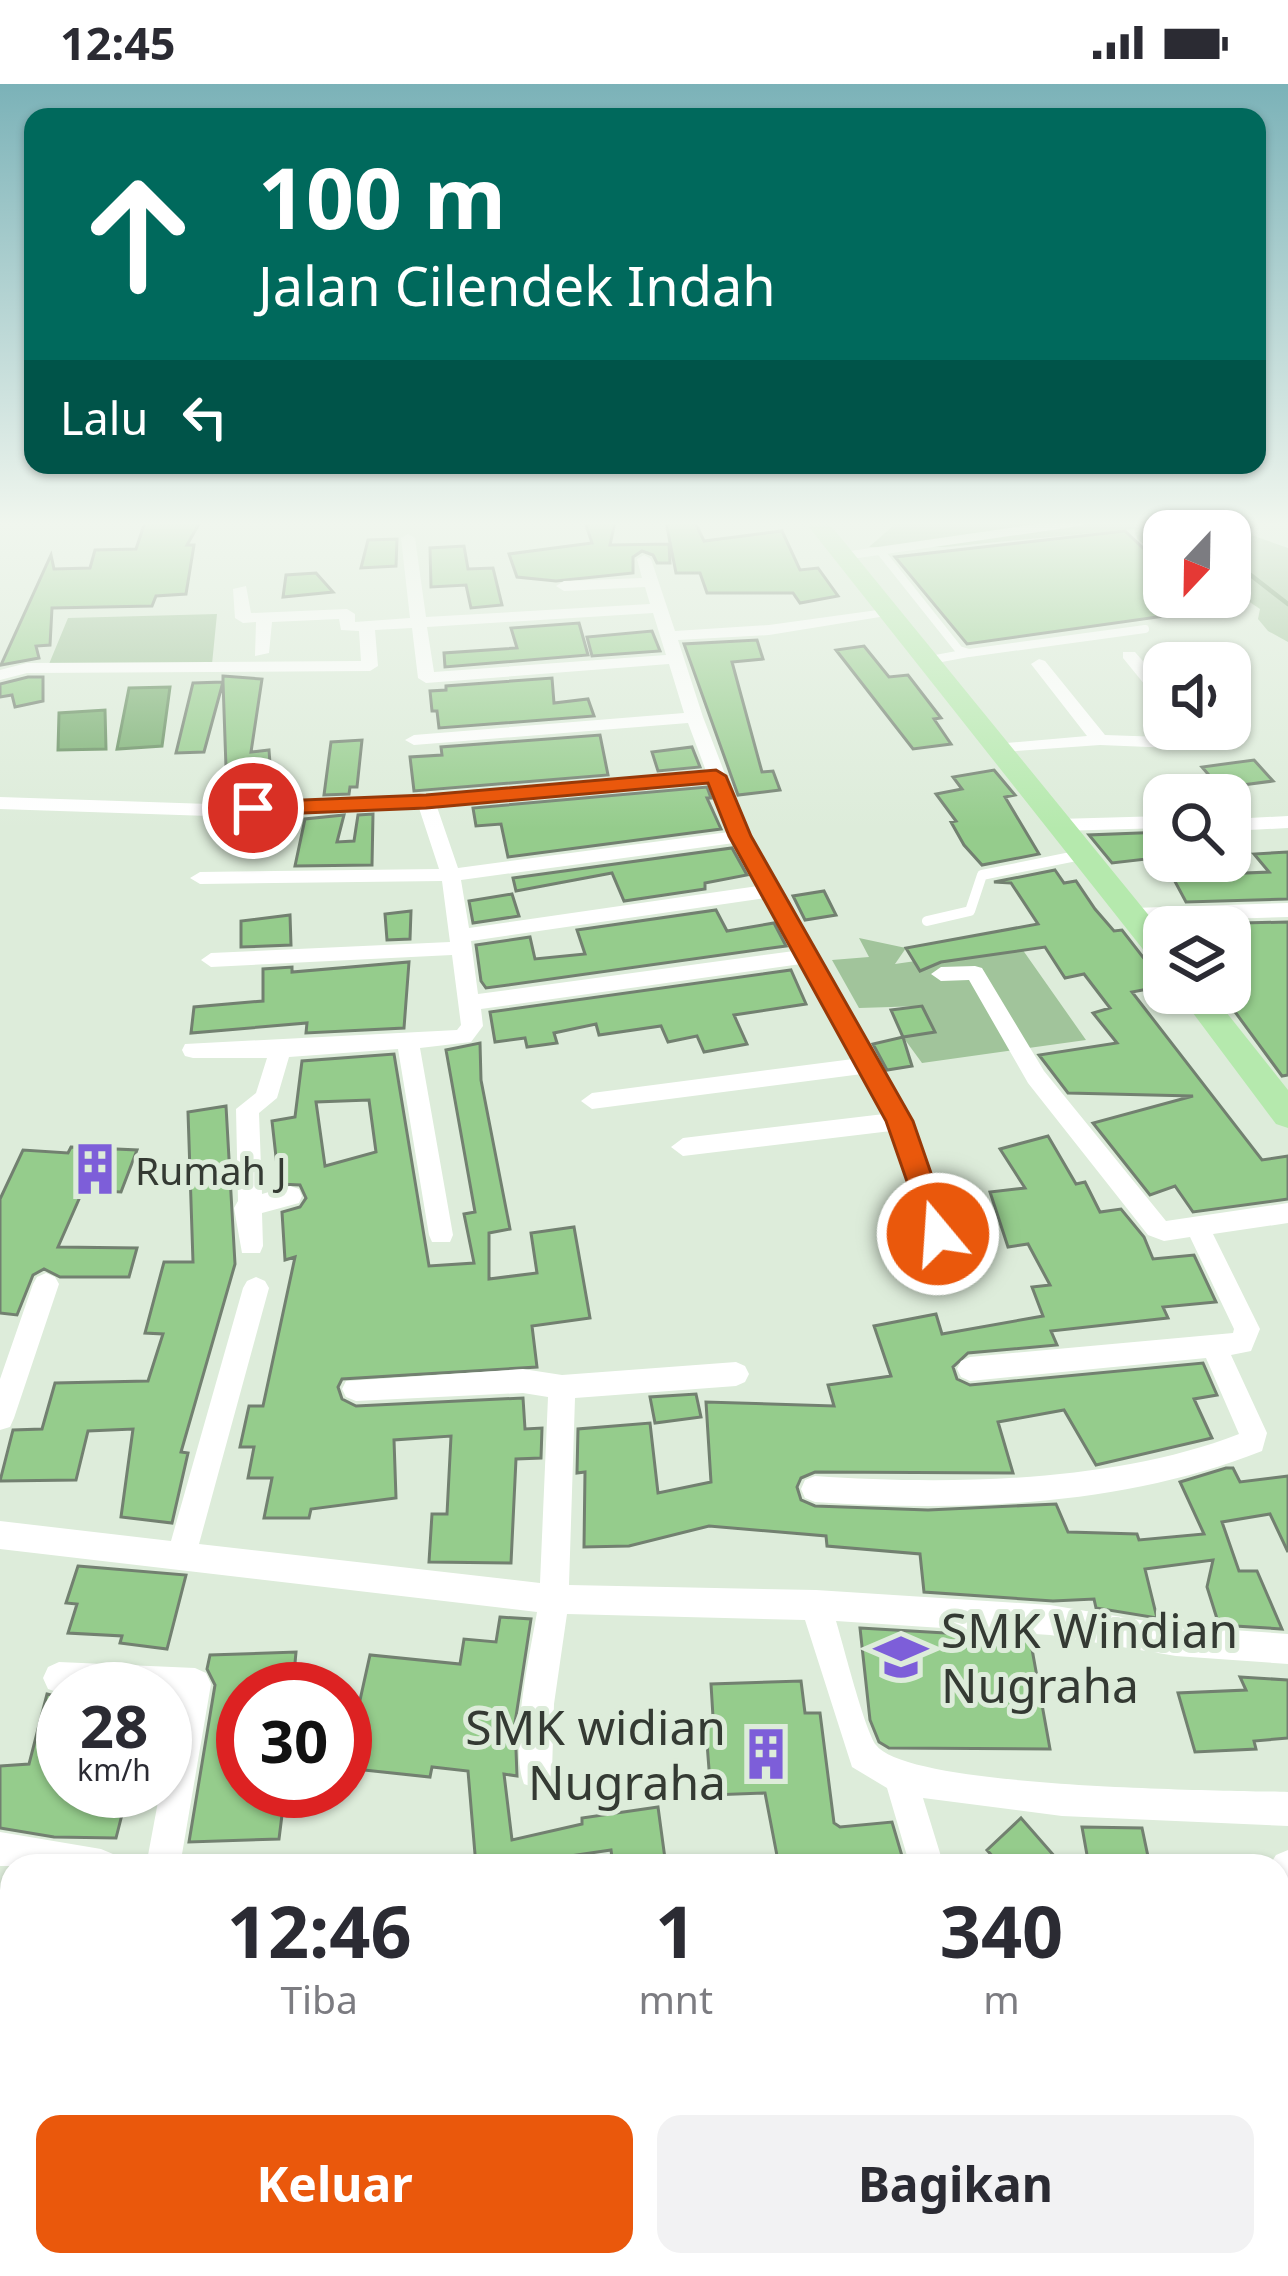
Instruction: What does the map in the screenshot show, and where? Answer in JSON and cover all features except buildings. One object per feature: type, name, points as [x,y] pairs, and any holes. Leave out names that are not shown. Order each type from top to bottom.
[{"type":"main road","points":[[896,624],[1143,928]]},
{"type":"main road","points":[[1210,1014],[1288,1115]]},
{"type":"street","points":[[261,653],[263,624]]},
{"type":"street","points":[[347,624],[379,624]]},
{"type":"street","points":[[417,624],[425,674],[434,680],[675,658]]},
{"type":"street","points":[[663,624],[740,836],[899,1121],[938,1234]]},
{"type":"street","points":[[667,636],[804,624]]},
{"type":"street","points":[[0,675],[27,668],[370,666],[367,625]]},
{"type":"street","points":[[1129,655],[1143,672]]},
{"type":"street","points":[[1040,664],[1100,740]]},
{"type":"street","points":[[415,740],[694,717]]},
{"type":"street","points":[[995,749],[1100,740],[1143,742]]},
{"type":"street","points":[[0,803],[209,810],[426,802],[716,776]]},
{"type":"street","points":[[193,1050],[280,1050],[463,1037],[472,1026],[452,875],[426,802]]},
{"type":"street","points":[[1251,825],[1288,822]]},
{"type":"street","points":[[1058,826],[1143,823]]},
{"type":"street","points":[[200,878],[452,875],[740,836]]},
{"type":"street","points":[[211,960],[461,942],[770,891]]},
{"type":"street","points":[[1133,915],[1288,910]]},
{"type":"street","points":[[469,1003],[807,956]]},
{"type":"street","points":[[941,974],[976,974],[1036,1078],[1157,1228],[1288,1213]]},
{"type":"street","points":[[408,1042],[441,1235]]},
{"type":"street","points":[[251,1246],[246,1208],[247,1109],[266,1098],[280,1050]]},
{"type":"street","points":[[592,1101],[868,1065]]},
{"type":"street","points":[[683,1147],[899,1121]]},
{"type":"street","points":[[246,1208],[290,1196]]},
{"type":"street","points":[[970,1369],[1242,1343],[1247,1329],[1196,1225]]},
{"type":"street","points":[[0,1418],[46,1284]]},
{"type":"street","points":[[182,1554],[256,1288]]},
{"type":"street","points":[[815,1489],[984,1490],[1124,1475],[1223,1454],[1252,1442],[1253,1433],[1214,1347]]},
{"type":"street","points":[[356,1389],[524,1381],[562,1388],[736,1374]]},
{"type":"street","points":[[536,1772],[538,1704],[554,1599],[562,1388]]},
{"type":"street","points":[[0,1535],[554,1599],[816,1605],[1050,1620],[1176,1641],[1288,1649]]},
{"type":"street","points":[[816,1605],[863,1756],[868,1764],[901,1780],[1079,1802],[1288,1809]]},
{"type":"street","points":[[901,1780],[923,1854]]},
{"type":"street","points":[[165,1854],[171,1818]]},
{"type":"street","points":[[0,1849],[30,1854]]},
{"type":"lane","points":[[938,624],[959,650],[969,653]]},
{"type":"lane","points":[[925,661],[1145,629]]},
{"type":"lane","points":[[927,921],[970,910],[982,874],[1082,854]]},
{"type":"shaded area","points":[[65,624],[216,624],[212,664],[49,664]]},
{"type":"shaded area","points":[[1262,624],[1288,624],[1288,642],[1268,631]]},
{"type":"shaded area","points":[[170,687],[162,746],[117,749],[129,688]]},
{"type":"shaded area","points":[[105,710],[106,749],[58,750],[59,713]]},
{"type":"shaded area","points":[[859,938],[906,948],[895,964],[1020,946],[1086,1040],[922,1063],[903,1037],[934,1032],[922,1006],[859,1008],[832,960],[869,957]]},
{"type":"place","name":"Rumah J","points":[[95,1169]]},
{"type":"place","name":"SMK Windian Nugraha","points":[[901,1657]]},
{"type":"place","name":"SMK widian Nugraha","points":[[766,1754]]},
{"type":"route","points":[[253,808],[426,802],[716,776],[740,836],[899,1121],[938,1234]]}]
